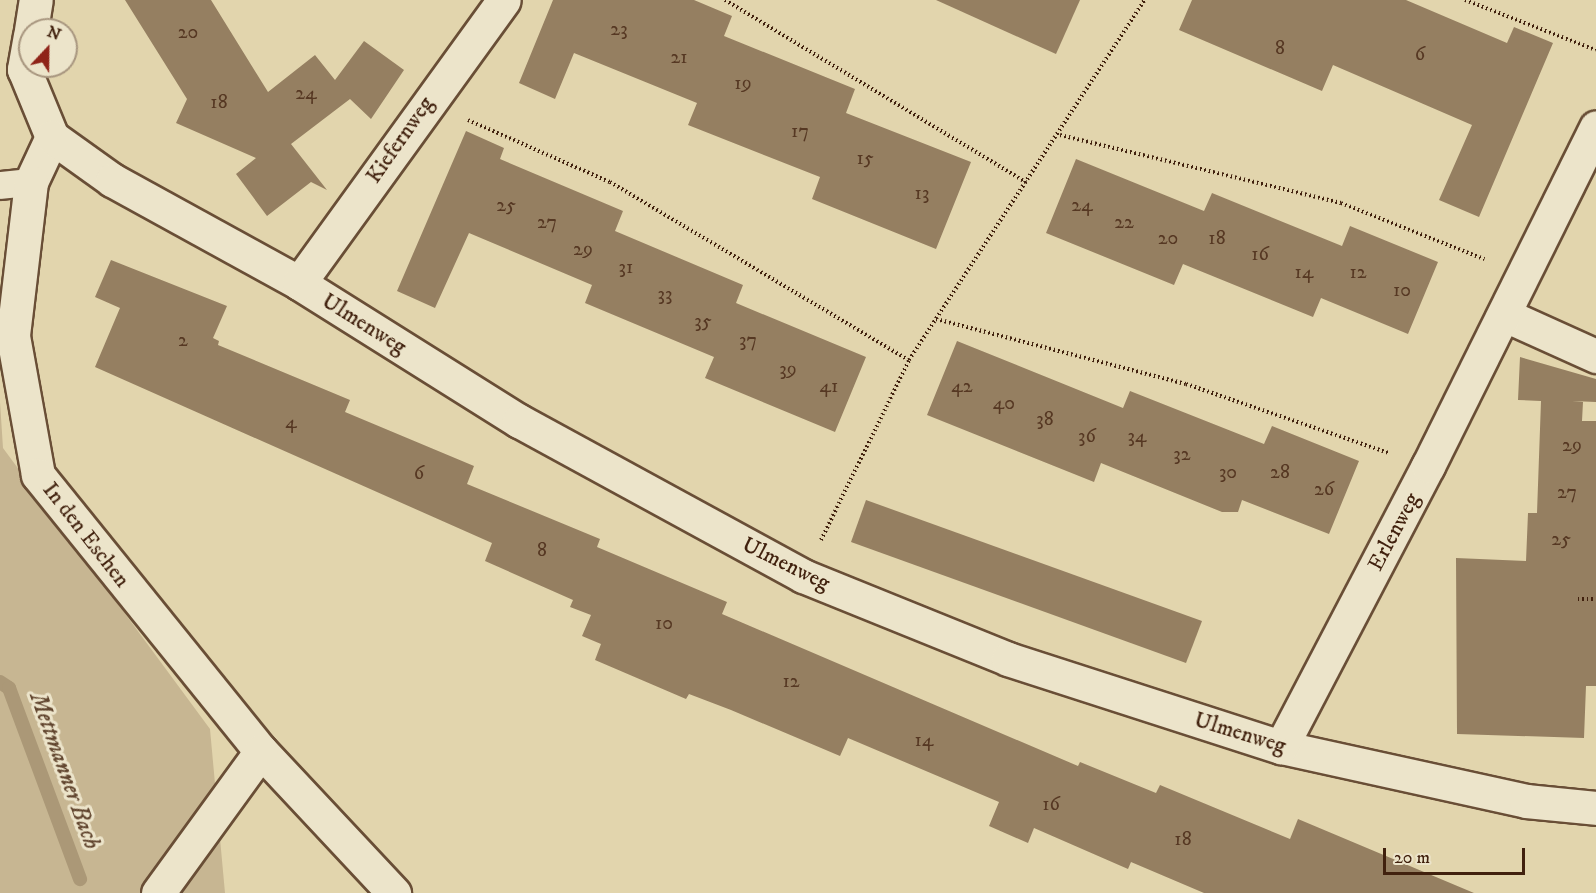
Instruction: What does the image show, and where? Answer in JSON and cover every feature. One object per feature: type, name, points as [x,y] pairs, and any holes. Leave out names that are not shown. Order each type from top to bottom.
[{"type":"street","points":[[33,18],[36,0]]},
{"type":"street","name":"Kiefernweg","points":[[299,283],[426,102],[504,0]]},
{"type":"street","points":[[28,78],[52,137]]},
{"type":"street","name":"Erlenweg","points":[[1281,747],[1505,315],[1596,127]]},
{"type":"street","name":"In den Eschen","points":[[52,137],[15,183],[13,336],[38,476],[261,751],[394,893]]},
{"type":"street","name":"Ulmenweg","points":[[52,137],[112,180],[299,283],[519,421],[803,576],[1008,659],[1281,747],[1526,801],[1596,808]]},
{"type":"street","points":[[1505,315],[1596,356]]},
{"type":"street","points":[[158,893],[261,751]]},
{"type":"path","points":[[725,0],[1026,182]]},
{"type":"path","points":[[803,576],[909,360],[1026,182],[1060,135],[1145,0]]},
{"type":"path","points":[[1465,0],[1596,50]]},
{"type":"path","points":[[426,102],[610,182],[909,360]]},
{"type":"path","points":[[1060,135],[1341,203],[1524,274]]},
{"type":"path","points":[[936,319],[1186,384],[1428,466]]},
{"type":"path","points":[[1578,599],[1596,599]]},
{"type":"shaded area","points":[[0,402],[3,448],[210,729],[225,893],[0,893]]},
{"type":"building","points":[[125,0],[211,0],[268,92],[315,55],[335,80],[364,41],[404,70],[371,119],[350,99],[291,144],[327,190],[311,182],[267,216],[236,174],[256,158],[176,123],[187,99]]},
{"type":"building","points":[[553,0],[694,0],[732,16],[724,36],[855,89],[846,113],[971,162],[936,249],[812,199],[820,177],[688,125],[697,103],[574,53],[555,99],[519,83]]},
{"type":"building","points":[[936,0],[1080,0],[1056,54]]},
{"type":"building","points":[[1192,0],[1406,0],[1507,43],[1514,27],[1553,43],[1479,217],[1439,200],[1472,125],[1333,65],[1322,91],[1179,30]]},
{"type":"building","points":[[466,131],[504,148],[500,159],[623,211],[615,231],[743,285],[736,303],[866,357],[835,432],[705,378],[714,357],[585,303],[592,285],[469,233],[435,308],[397,291]]},
{"type":"building","points":[[1076,159],[1204,211],[1212,193],[1342,246],[1350,226],[1438,262],[1408,334],[1321,298],[1313,317],[1183,264],[1174,285],[1046,233]]},
{"type":"building","points":[[111,260],[227,306],[213,338],[219,341],[218,345],[350,400],[345,412],[474,466],[467,484],[600,539],[597,547],[727,602],[722,614],[1078,766],[1080,762],[1156,793],[1160,785],[1290,839],[1298,819],[1474,893],[1204,893],[1131,862],[1128,869],[1034,828],[1028,843],[989,826],[999,802],[848,738],[840,756],[689,694],[686,699],[595,660],[601,644],[582,636],[591,615],[570,607],[573,600],[485,561],[492,543],[95,367],[120,308],[95,297]]},
{"type":"building","points":[[957,341],[1123,408],[1130,391],[1264,444],[1272,426],[1359,461],[1329,534],[1242,500],[1238,512],[1222,512],[1101,463],[1094,482],[927,415]]},
{"type":"building","points":[[1520,357],[1596,379],[1596,402],[1572,401],[1583,402],[1582,421],[1596,421],[1596,686],[1586,686],[1584,738],[1457,734],[1456,558],[1526,561],[1528,513],[1537,513],[1541,401],[1518,400]]},
{"type":"building","points":[[866,500],[1202,621],[1186,663],[851,542]]},
{"type":"waterway","name":"Mettmanner Bach","points":[[0,682],[9,688],[80,879]]}]
